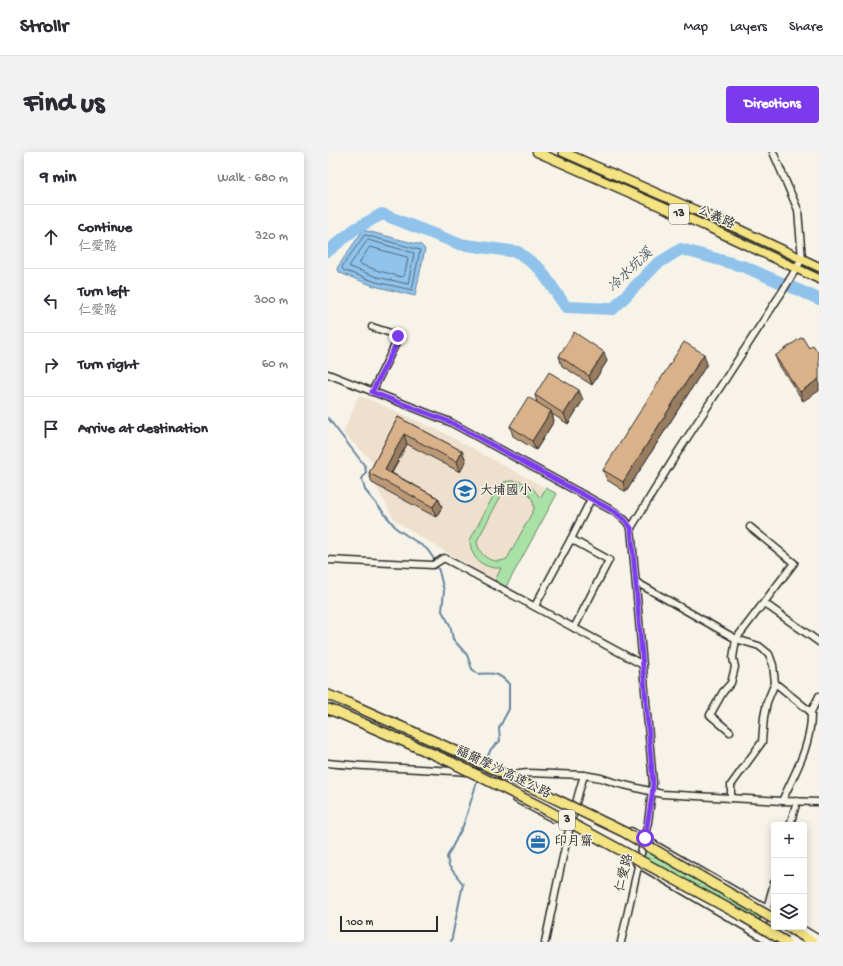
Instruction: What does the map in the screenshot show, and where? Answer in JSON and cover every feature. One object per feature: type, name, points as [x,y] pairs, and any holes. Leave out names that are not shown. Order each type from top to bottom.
[{"type":"highway","name":"福爾摩沙高速公路","points":[[328,695],[458,752],[624,832],[771,916]]},
{"type":"highway","name":"福爾摩沙高速公路","points":[[328,709],[451,762],[544,808],[744,917],[786,942]]},
{"type":"highway","points":[[793,930],[812,942]]},
{"type":"main road","name":"公義路","points":[[537,152],[710,228],[819,279]]},
{"type":"main road","name":"公義路","points":[[564,152],[819,267]]},
{"type":"main road","points":[[611,185],[614,174]]},
{"type":"street","points":[[328,374],[450,422],[615,512],[625,520],[631,528],[802,259],[798,210],[773,152]]},
{"type":"street","points":[[372,327],[397,335],[398,341],[372,392]]},
{"type":"street","points":[[535,606],[591,499]]},
{"type":"street","points":[[730,732],[710,715],[723,692],[731,684],[735,667],[733,658],[736,639],[794,563],[750,527]]},
{"type":"street","name":"仁愛路","points":[[621,942],[645,838],[653,783],[631,528]]},
{"type":"street","points":[[571,539],[609,560],[574,628]]},
{"type":"street","points":[[328,560],[433,566],[444,558],[643,665]]},
{"type":"street","points":[[636,582],[736,639],[759,646],[769,654],[775,683],[767,702],[762,742],[731,785],[731,798]]},
{"type":"street","points":[[764,603],[819,642]]},
{"type":"street","points":[[775,683],[810,712]]},
{"type":"street","points":[[782,801],[808,743],[811,725],[810,712],[819,696]]},
{"type":"street","points":[[328,763],[423,768],[512,776],[528,773],[584,775],[662,794],[819,802]]},
{"type":"street","points":[[478,773],[479,780],[639,865],[771,942]]},
{"type":"street","points":[[545,942],[575,804],[584,775]]},
{"type":"street","points":[[512,776],[575,804],[645,838],[771,911]]},
{"type":"street","points":[[791,822],[797,801]]},
{"type":"street","points":[[759,935],[771,894]]},
{"type":"street","points":[[804,930],[819,939]]},
{"type":"shaded area","name":"大埔國小","points":[[359,395],[440,431],[557,494],[506,587],[417,535],[394,519],[371,477],[372,461],[343,433]]},
{"type":"green space","points":[[514,481],[523,483],[531,487],[540,498],[546,488],[557,494],[506,587],[495,581],[501,568],[489,567],[479,561],[472,552],[470,540],[498,487],[504,482]],"holes":[[[510,489],[521,489],[532,498],[534,509],[507,559],[502,561],[492,560],[484,555],[478,547],[477,541],[503,492]]]},
{"type":"green space","points":[[648,843],[764,910],[757,929],[642,864]]},
{"type":"water","points":[[363,230],[421,245],[425,249],[415,296],[374,286],[340,273],[337,268]]},
{"type":"building","points":[[574,332],[604,352],[589,376],[559,356]]},
{"type":"building","points":[[802,337],[809,348],[813,345],[819,354],[819,379],[800,392],[775,356]]},
{"type":"building","points":[[684,342],[704,354],[623,482],[603,470]]},
{"type":"building","points":[[549,372],[579,390],[564,414],[535,395]]},
{"type":"building","points":[[528,397],[551,411],[532,441],[510,426]]},
{"type":"building","points":[[398,417],[462,451],[457,462],[404,434],[385,470],[438,498],[433,507],[369,473]]},
{"type":"waterway","name":"冷水坑溪","points":[[328,251],[355,229],[382,214],[459,244],[518,252],[540,269],[566,307],[613,309],[657,264],[681,249],[745,267],[819,299]]},
{"type":"waterway","points":[[328,418],[365,466],[366,472],[362,479],[365,490],[397,529],[427,549],[434,559],[444,591],[442,611],[450,625],[453,639],[467,655],[472,669],[478,674],[498,675],[509,684],[509,709],[499,728],[500,741],[491,749],[485,762]]},
{"type":"waterway","points":[[451,942],[463,884],[449,866],[447,857],[463,826],[478,779]]},
{"type":"place","name":"大埔國小","points":[[465,491]]},
{"type":"place","name":"印月齋","points":[[538,842]]},
{"type":"route","points":[[398,336],[398,341],[372,392],[450,422],[615,512],[625,520],[631,528],[653,783],[645,838]]}]
